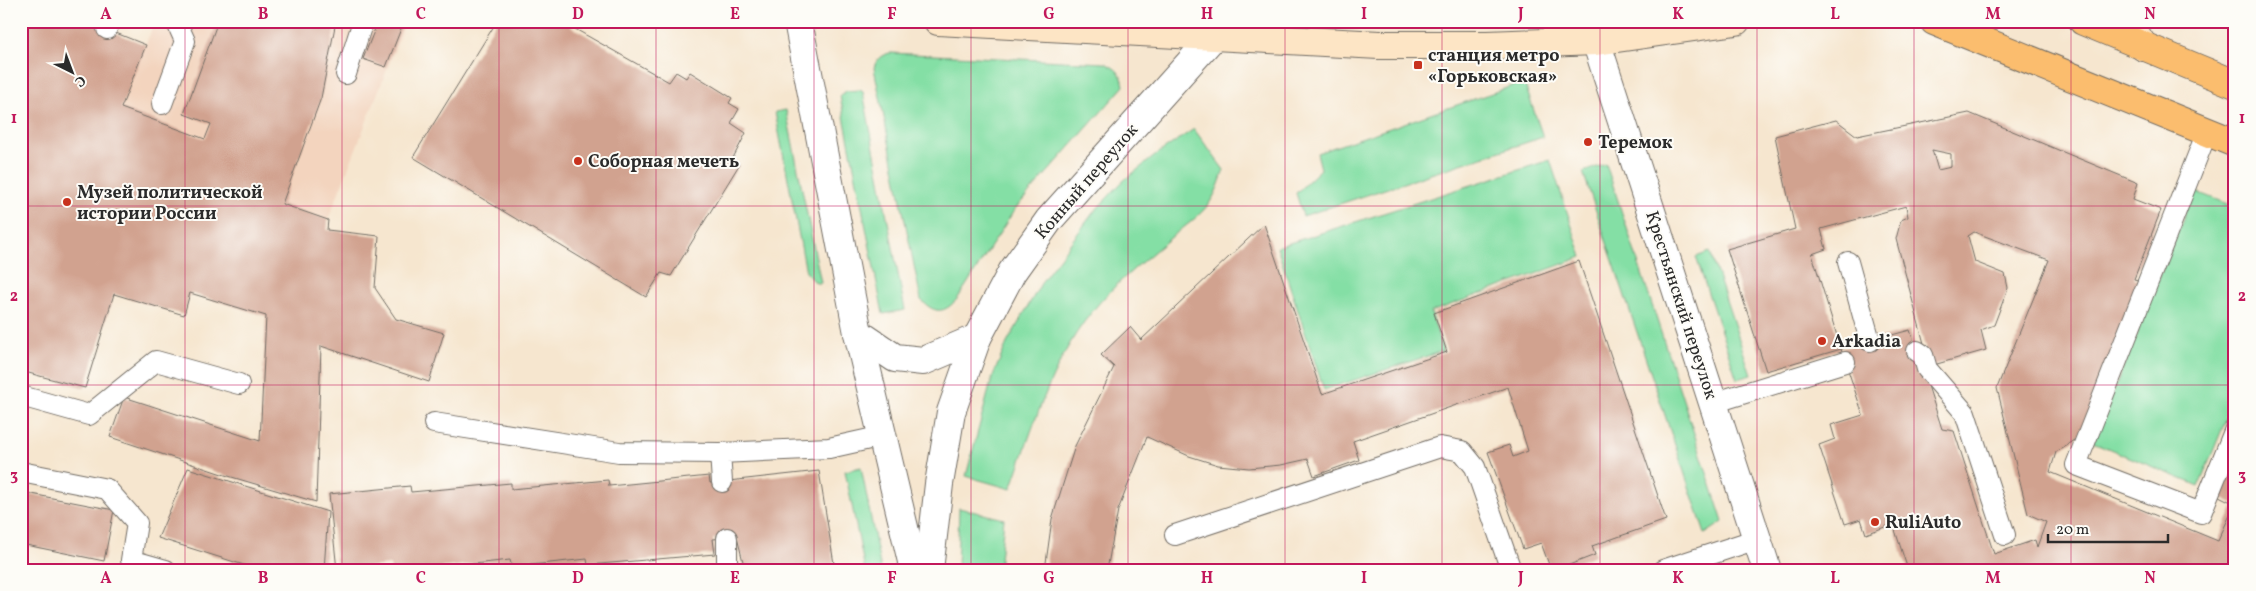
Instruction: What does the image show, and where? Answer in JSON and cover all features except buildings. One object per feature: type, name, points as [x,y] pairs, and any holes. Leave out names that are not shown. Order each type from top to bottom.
[{"type":"main road","points":[[1934,21],[2235,143]]},
{"type":"main road","points":[[2083,21],[2235,84]]},
{"type":"street","points":[[798,21],[858,333],[914,570]]},
{"type":"street","points":[[938,21],[1378,45],[1488,45],[1596,40],[1736,21]]},
{"type":"street","points":[[2127,21],[2144,47]]},
{"type":"street","name":"Конный переулок","points":[[929,570],[939,484],[951,412],[977,338],[1012,272],[1049,220],[1212,37]]},
{"type":"street","name":"Крестьянский переулок","points":[[1596,40],[1767,570]]},
{"type":"street","points":[[858,333],[895,358],[923,361],[977,338]]},
{"type":"lane","points":[[162,104],[185,41],[176,21]]},
{"type":"lane","points":[[346,74],[363,21]]},
{"type":"lane","points":[[2207,132],[2076,465],[2202,514],[2235,429]]},
{"type":"lane","points":[[1848,262],[1870,341]]},
{"type":"lane","points":[[1917,351],[1923,355],[1927,369],[1965,413],[2005,535]]},
{"type":"lane","points":[[21,396],[89,415],[156,361],[239,384]]},
{"type":"lane","points":[[1713,403],[1845,362]]},
{"type":"lane","points":[[434,423],[619,452],[720,453],[829,448],[883,436]]},
{"type":"lane","points":[[1176,535],[1440,447],[1462,451],[1475,466],[1511,570]]},
{"type":"lane","points":[[720,453],[722,482]]},
{"type":"lane","points":[[21,472],[107,489],[137,523],[130,565],[166,570]]},
{"type":"lane","points":[[727,538],[727,570]]},
{"type":"lane","points":[[1663,570],[1757,539]]},
{"type":"shaded area","points":[[155,21],[406,21],[328,220],[325,275],[87,194]]},
{"type":"green space","points":[[890,53],[1105,63],[1118,72],[1124,86],[1015,209],[958,298],[945,309],[936,310],[921,300],[874,68],[879,58]]},
{"type":"green space","points":[[1524,82],[1543,137],[1303,216],[1296,193],[1321,169],[1317,153]]},
{"type":"green space","points":[[860,90],[863,92],[905,310],[883,314],[840,96],[846,91]]},
{"type":"green space","points":[[786,110],[821,283],[816,283],[806,272],[775,112]]},
{"type":"green space","points":[[1194,129],[1224,170],[1210,202],[1196,217],[1118,284],[1099,303],[1077,333],[1053,375],[1011,489],[966,476],[992,378],[1007,343],[1043,280],[1093,213],[1123,181],[1160,152]]},
{"type":"green space","points":[[1550,160],[1582,257],[1431,312],[1443,351],[1324,390],[1277,247]]},
{"type":"green space","points":[[1606,164],[1723,522],[1705,534],[1583,172]]},
{"type":"green space","points":[[2194,191],[2235,207],[2235,397],[2199,486],[2093,442]]},
{"type":"green space","points":[[1710,252],[1751,375],[1737,379],[1696,257]]},
{"type":"green space","points":[[861,467],[881,570],[865,570],[845,471]]},
{"type":"green space","points":[[959,508],[1004,519],[999,570],[957,570]]},
{"type":"place","name":"станция метро «Горьковская»","points":[[1418,65]]},
{"type":"place","name":"Теремок","points":[[1588,142]]},
{"type":"place","name":"Соборная мечеть","points":[[578,161]]},
{"type":"place","name":"Музей политической истории России","points":[[67,202]]},
{"type":"place","name":"Arkadia","points":[[1822,341]]},
{"type":"place","name":"RuliAuto","points":[[1875,522]]}]
